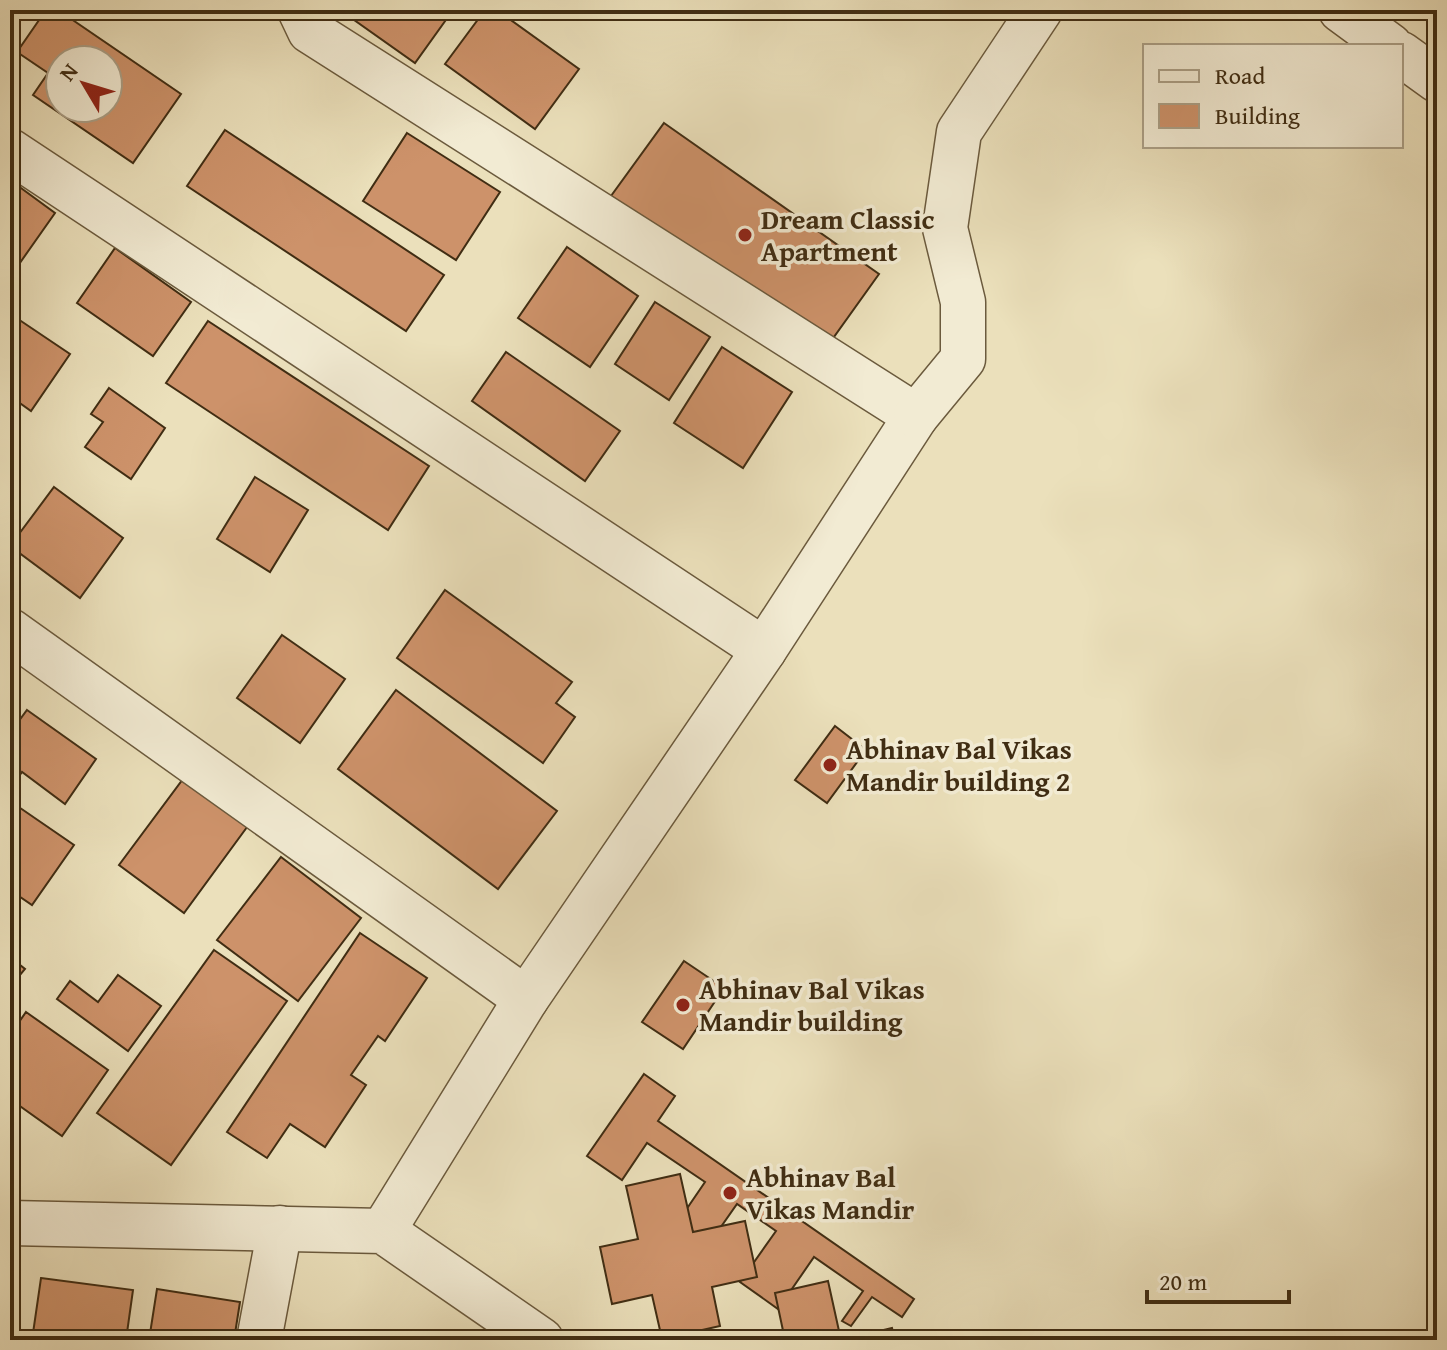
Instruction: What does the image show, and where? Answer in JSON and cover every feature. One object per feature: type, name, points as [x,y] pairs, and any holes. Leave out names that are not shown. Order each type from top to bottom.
[{"type":"street","points":[[300,10],[310,31],[916,416]]},
{"type":"street","points":[[383,1231],[526,999],[764,650],[916,416],[963,359],[963,302],[945,228],[959,132],[1040,10]]},
{"type":"street","points":[[1341,10],[1387,44]]},
{"type":"street","points":[[1403,55],[1437,80]]},
{"type":"street","points":[[10,151],[764,650]]},
{"type":"street","points":[[10,631],[526,999]]},
{"type":"street","points":[[10,1223],[383,1231],[541,1340]]},
{"type":"street","points":[[259,1340],[280,1228]]},
{"type":"building","points":[[46,10],[58,10],[108,44],[44,44],[44,70],[17,52]]},
{"type":"building","points":[[340,10],[453,10],[415,63]]},
{"type":"building","points":[[485,10],[497,10],[579,69],[535,129],[445,64]]},
{"type":"building","points":[[124,55],[181,94],[133,163],[76,124],[124,124]]},
{"type":"building","points":[[44,79],[44,102],[33,95]]},
{"type":"building","name":"Dream Classic Apartment","points":[[664,123],[879,274],[826,348],[611,196]]},
{"type":"building","points":[[225,130],[444,275],[406,331],[187,186]]},
{"type":"building","points":[[407,133],[500,192],[456,260],[363,201]]},
{"type":"building","points":[[10,180],[55,213],[10,277]]},
{"type":"building","points":[[567,247],[638,296],[590,367],[518,318]]},
{"type":"building","points":[[115,248],[191,302],[153,356],[77,303]]},
{"type":"building","points":[[655,302],[710,337],[669,400],[615,364]]},
{"type":"building","points":[[15,317],[70,354],[31,411],[10,396],[10,324]]},
{"type":"building","points":[[208,321],[429,466],[388,530],[166,383]]},
{"type":"building","points":[[722,347],[792,392],[743,468],[674,423]]},
{"type":"building","points":[[506,352],[620,431],[585,481],[472,401]]},
{"type":"building","points":[[109,388],[165,428],[131,479],[85,447],[103,422],[91,414]]},
{"type":"building","points":[[255,477],[308,510],[270,572],[217,539]]},
{"type":"building","points":[[54,487],[123,538],[80,598],[10,546]]},
{"type":"building","points":[[445,590],[572,682],[556,703],[575,717],[543,763],[397,658]]},
{"type":"building","points":[[282,635],[345,679],[300,743],[237,698]]},
{"type":"building","points":[[396,690],[557,811],[498,889],[338,769]]},
{"type":"building","points":[[27,710],[96,759],[65,804],[22,772],[10,789],[10,733]]},
{"type":"building","name":"Abhinav Bal Vikas Mandir building 2","points":[[835,726],[866,750],[827,803],[795,780]]},
{"type":"building","points":[[186,775],[250,823],[184,913],[119,865]]},
{"type":"building","points":[[10,801],[74,845],[32,905],[10,890]]},
{"type":"building","points":[[281,857],[361,918],[298,1001],[217,940]]},
{"type":"building","points":[[360,933],[427,978],[385,1041],[378,1036],[351,1075],[366,1085],[325,1147],[290,1124],[267,1158],[227,1132]]},
{"type":"building","points":[[214,950],[287,1001],[171,1165],[97,1113]]},
{"type":"building","points":[[10,957],[25,969],[10,987]]},
{"type":"building","name":"Abhinav Bal Vikas Mandir building","points":[[684,961],[724,988],[683,1049],[642,1022]]},
{"type":"building","points":[[118,975],[161,1006],[128,1051],[57,999],[70,981],[98,1002]]},
{"type":"building","points":[[26,1012],[108,1070],[62,1136],[10,1099],[10,1035]]},
{"type":"building","name":"Abhinav Bal Vikas Mandir","points":[[644,1074],[675,1096],[658,1121],[914,1299],[902,1317],[872,1297],[851,1326],[842,1321],[863,1291],[814,1257],[778,1309],[740,1282],[776,1231],[737,1204],[704,1251],[673,1229],[705,1182],[647,1143],[622,1180],[587,1156]]},
{"type":"building","name":"Abhinav Bal Vikas Mandir","points":[[680,1174],[693,1232],[745,1221],[757,1277],[712,1287],[720,1326],[662,1339],[652,1295],[612,1304],[600,1247],[638,1239],[626,1186]]},
{"type":"building","points":[[41,1278],[133,1290],[126,1340],[32,1340]]},
{"type":"building","name":"Abhinav Bal Vikas Mandir","points":[[828,1281],[841,1340],[785,1340],[775,1293]]},
{"type":"building","points":[[157,1289],[240,1302],[234,1340],[149,1340]]},
{"type":"building","points":[[892,1328],[895,1340],[842,1340]]},
{"type":"place","name":"Dream Classic Apartment","points":[[745,235]]},
{"type":"place","name":"Abhinav Bal Vikas Mandir building 2","points":[[830,765]]},
{"type":"place","name":"Abhinav Bal Vikas Mandir building","points":[[683,1005]]},
{"type":"place","name":"Abhinav Bal Vikas Mandir","points":[[730,1193]]}]
